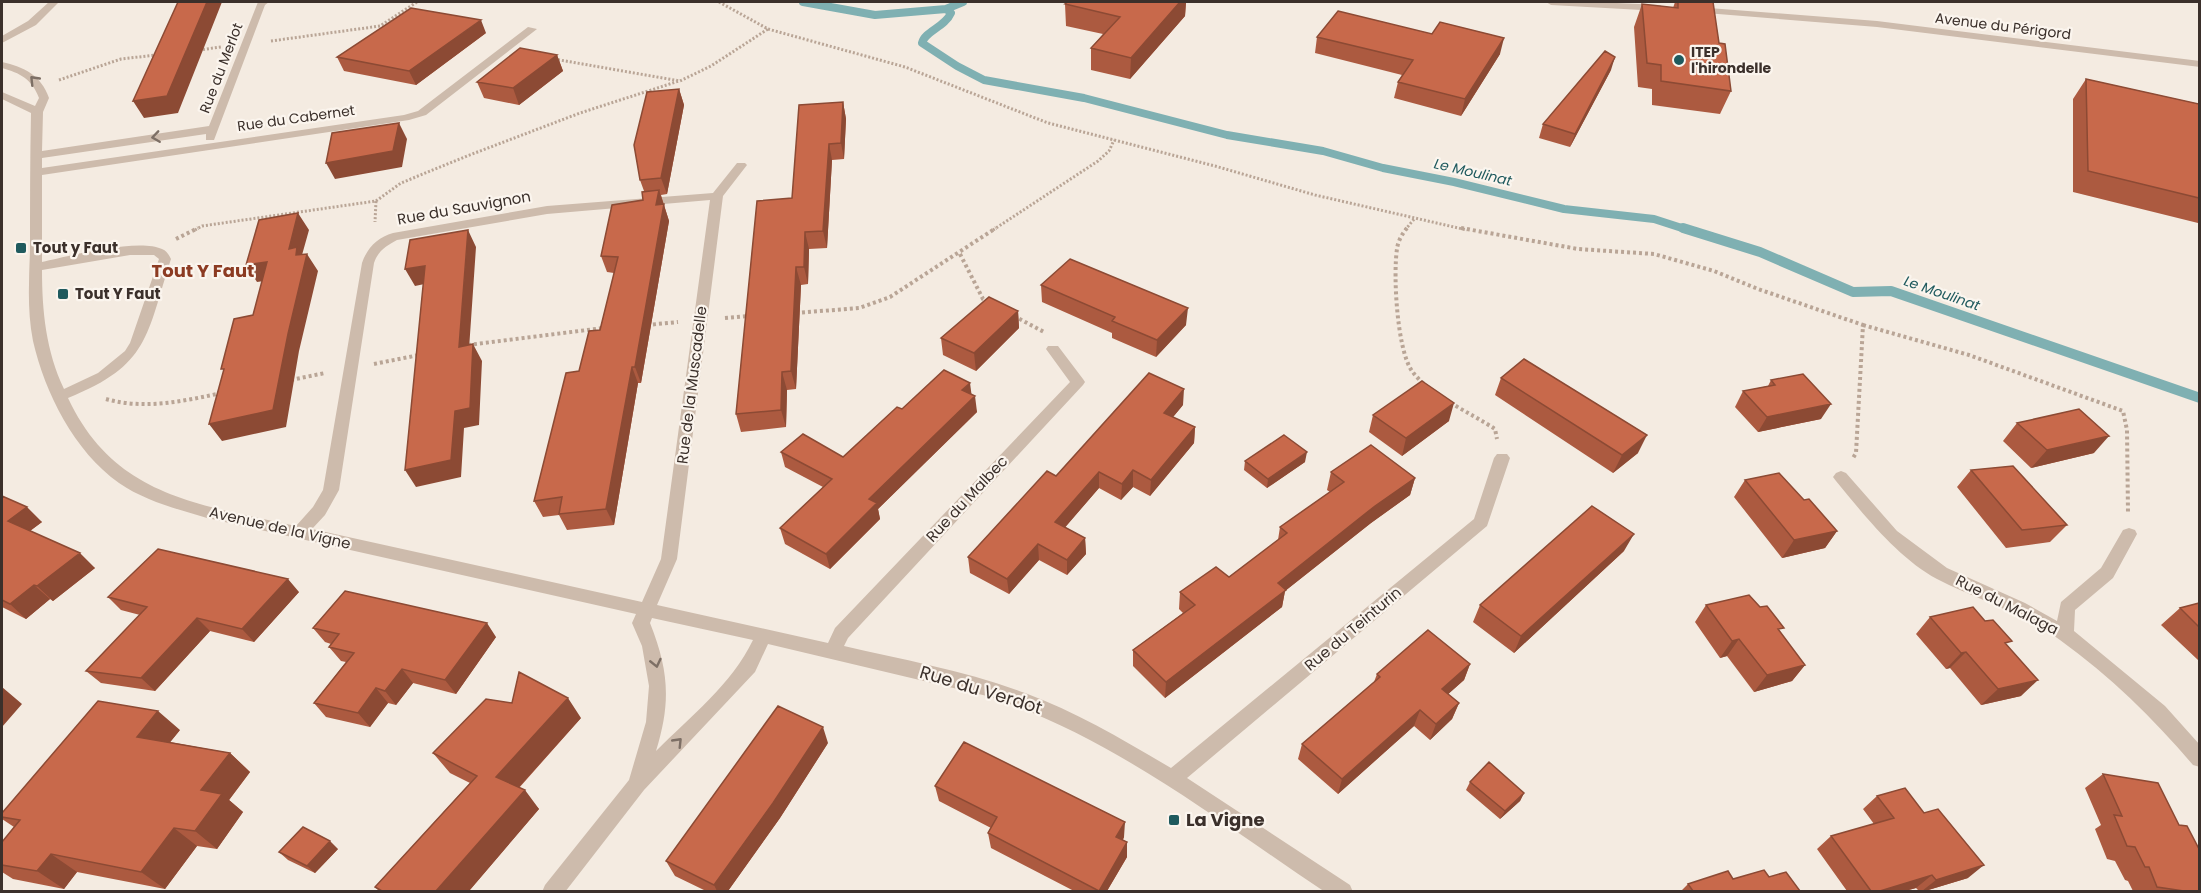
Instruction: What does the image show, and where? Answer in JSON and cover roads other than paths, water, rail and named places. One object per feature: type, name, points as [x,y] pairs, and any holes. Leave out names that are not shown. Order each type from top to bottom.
[{"type":"street","points":[[2,40],[32,23],[54,2]]},
{"type":"street","name":"Rue du Merlot","points":[[207,147],[261,4],[264,2]]},
{"type":"street","points":[[1551,2],[1666,8]]},
{"type":"street","name":"Avenue du Périgord","points":[[1688,9],[1877,24],[2199,64]]},
{"type":"street","name":"Rue du Cabernet","points":[[36,172],[422,113],[532,29]]},
{"type":"street","name":"Avenue de la Vigne","points":[[2,65],[35,78],[44,98],[37,112],[36,155],[37,314],[40,339],[60,396],[76,425],[96,452],[141,489],[169,501],[207,512],[646,608]]},
{"type":"street","points":[[2,95],[37,112]]},
{"type":"street","points":[[36,155],[214,129]]},
{"type":"street","name":"Rue de la Muscadelle","points":[[646,608],[669,560],[717,196],[741,165]]},
{"type":"street","name":"Rue du Sauvignon","points":[[299,533],[319,511],[331,490],[368,263],[371,253],[385,241],[393,237],[547,210],[717,196]]},
{"type":"street","points":[[36,267],[136,250],[154,250],[162,254],[165,259],[137,344],[120,364],[92,383],[60,396]]},
{"type":"street","name":"Rue du Malbec","points":[[833,651],[841,633],[1078,382],[1053,349]]},
{"type":"street","name":"Rue du Teinturin","points":[[1172,779],[1481,522],[1502,458]]},
{"type":"street","name":"Rue du Malaga","points":[[1841,477],[1891,535],[1941,573],[2019,608],[2065,634],[2159,712],[2199,759]]},
{"type":"street","points":[[2065,634],[2067,607],[2107,573],[2129,534]]},
{"type":"street","points":[[637,784],[660,701],[652,647],[641,623],[646,608]]},
{"type":"street","name":"Rue du Verdot","points":[[646,608],[987,688],[1021,699],[1084,727],[1172,779],[1343,891]]},
{"type":"street","points":[[552,891],[637,784],[749,667],[764,635]]},
{"type":"waterway","name":"Le Moulinat","points":[[803,2],[875,15],[946,9]]},
{"type":"waterway","points":[[946,9],[963,2]]},
{"type":"waterway","name":"Le Moulinat","points":[[946,9],[951,13],[948,18],[927,35],[922,43],[957,66],[984,80],[1084,98],[1227,135],[1323,151],[1383,168],[1454,182],[1564,209],[1654,219],[1688,230]]},
{"type":"waterway","name":"Le Moulinat","points":[[1683,228],[1760,252],[1853,292],[1891,291],[2200,398]]},
{"type":"place","name":"ITEP l'hirondelle","points":[[1679,60]]},
{"type":"place","name":"Tout y Faut","points":[[21,248]]},
{"type":"place","name":"Tout Y Faut","points":[[63,294]]},
{"type":"place","name":"La Vigne","points":[[1174,820]]},
{"type":"district","name":"Tout Y Faut","points":[[203,271]]}]
